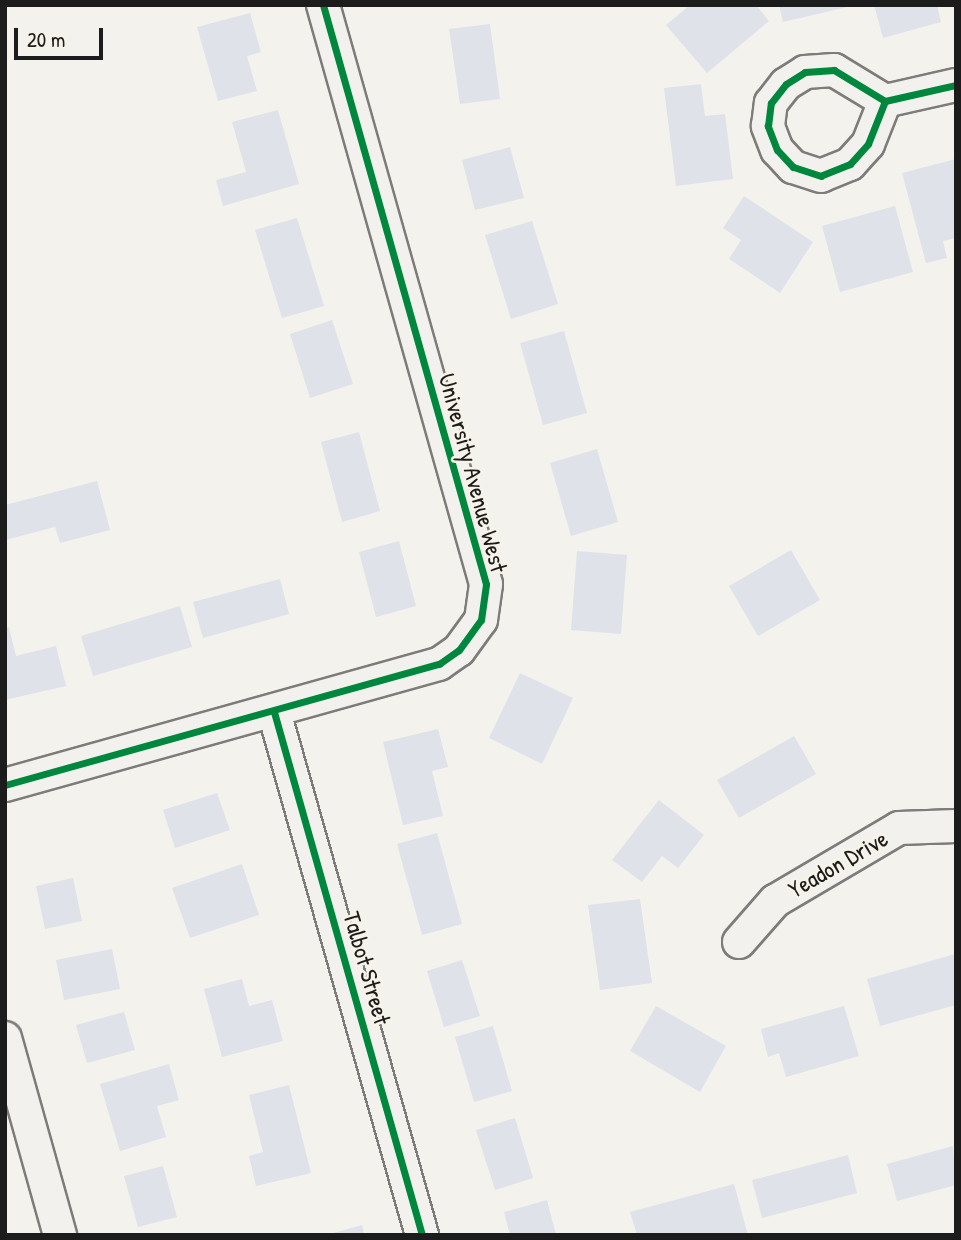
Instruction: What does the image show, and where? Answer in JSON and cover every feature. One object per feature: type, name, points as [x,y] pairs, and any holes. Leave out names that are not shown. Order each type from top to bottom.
[{"type":"street","name":"University Avenue West","points":[[5,785],[439,664],[459,650],[481,620],[485,584],[323,5]]},
{"type":"street","points":[[885,101],[956,85]]},
{"type":"street","name":"Talbot Street","points":[[274,712],[422,1235]]},
{"type":"street","name":"Yeadon Drive","points":[[739,942],[775,901],[899,828],[956,826]]},
{"type":"street","points":[[5,1038],[60,1235]]},
{"type":"building","points":[[690,5],[756,5],[769,21],[707,73],[666,25]]},
{"type":"building","points":[[779,5],[852,5],[852,6],[783,22]]},
{"type":"building","points":[[874,5],[937,5],[941,22],[883,38]]},
{"type":"building","points":[[250,13],[261,52],[247,56],[257,91],[218,101],[197,27]]},
{"type":"building","points":[[490,24],[500,99],[460,104],[449,29]]},
{"type":"building","points":[[701,84],[705,116],[725,114],[733,179],[676,186],[664,88]]},
{"type":"building","points":[[278,110],[299,184],[223,206],[216,180],[246,172],[232,122]]},
{"type":"building","points":[[510,147],[524,198],[475,210],[462,160]]},
{"type":"building","points":[[956,159],[956,238],[943,241],[947,258],[926,263],[902,173]]},
{"type":"building","points":[[744,196],[813,242],[780,293],[729,259],[741,240],[723,228]]},
{"type":"building","points":[[895,206],[913,272],[840,292],[822,226]]},
{"type":"building","points":[[297,218],[324,306],[282,318],[255,230]]},
{"type":"building","points":[[532,221],[558,304],[511,319],[485,235]]},
{"type":"building","points":[[332,320],[353,384],[310,398],[290,334]]},
{"type":"building","points":[[564,331],[587,413],[543,425],[520,343]]},
{"type":"building","points":[[359,432],[380,511],[342,522],[321,442]]},
{"type":"building","points":[[597,449],[618,522],[571,536],[550,463]]},
{"type":"building","points":[[97,481],[110,530],[60,543],[55,527],[5,540],[5,505]]},
{"type":"building","points":[[399,541],[416,606],[376,617],[359,552]]},
{"type":"building","points":[[791,550],[820,600],[758,636],[729,586]]},
{"type":"building","points":[[577,551],[627,555],[621,634],[571,630]]},
{"type":"building","points":[[280,579],[289,614],[203,638],[193,602]]},
{"type":"building","points":[[180,606],[192,647],[93,676],[81,636]]},
{"type":"building","points":[[9,627],[16,656],[56,646],[66,686],[5,700],[5,628]]},
{"type":"building","points":[[520,673],[573,698],[542,764],[489,738]]},
{"type":"building","points":[[438,729],[448,767],[432,771],[443,816],[403,825],[383,742]]},
{"type":"building","points":[[794,736],[816,774],[739,818],[717,780]]},
{"type":"building","points":[[217,793],[230,830],[175,848],[163,810]]},
{"type":"building","points":[[659,800],[704,835],[678,868],[662,856],[642,882],[612,860]]},
{"type":"building","points":[[437,833],[462,924],[422,935],[397,844]]},
{"type":"building","points":[[242,864],[259,915],[190,938],[172,888]]},
{"type":"building","points":[[73,878],[82,921],[45,929],[36,886]]},
{"type":"building","points":[[640,899],[652,983],[600,990],[588,905]]},
{"type":"building","points":[[112,949],[120,989],[64,1000],[56,960]]},
{"type":"building","points":[[955,954],[956,1005],[880,1026],[867,979]]},
{"type":"building","points":[[462,960],[480,1016],[444,1027],[427,971]]},
{"type":"building","points":[[242,979],[249,1006],[272,1000],[283,1041],[222,1057],[204,989]]},
{"type":"building","points":[[656,1006],[726,1046],[700,1092],[630,1051]]},
{"type":"building","points":[[844,1006],[859,1056],[786,1077],[779,1053],[768,1057],[761,1029]]},
{"type":"building","points":[[124,1012],[135,1050],[87,1063],[76,1025]]},
{"type":"building","points":[[493,1026],[512,1091],[474,1102],[455,1037]]},
{"type":"building","points":[[169,1064],[179,1100],[157,1106],[166,1137],[120,1151],[100,1084]]},
{"type":"building","points":[[289,1085],[311,1173],[256,1186],[249,1156],[263,1152],[249,1095]]},
{"type":"building","points":[[515,1118],[533,1178],[495,1190],[476,1130]]},
{"type":"building","points":[[953,1146],[956,1185],[897,1201],[887,1164]]},
{"type":"building","points":[[848,1155],[857,1193],[762,1218],[752,1180]]},
{"type":"building","points":[[163,1166],[177,1217],[138,1227],[124,1176]]},
{"type":"building","points":[[734,1184],[748,1235],[637,1235],[630,1212]]},
{"type":"building","points":[[547,1200],[556,1235],[510,1235],[504,1212]]},
{"type":"building","points":[[362,1225],[364,1235],[330,1235],[330,1234]]},
{"type":"cycle path","points":[[5,785],[439,664],[459,650],[481,620],[486,584],[323,5]]},
{"type":"cycle path","points":[[885,101],[868,144],[850,164],[821,176],[793,167],[777,150],[768,126],[771,103],[786,84],[805,72],[834,70],[885,101],[956,85]]},
{"type":"cycle path","points":[[274,712],[422,1235]]}]
